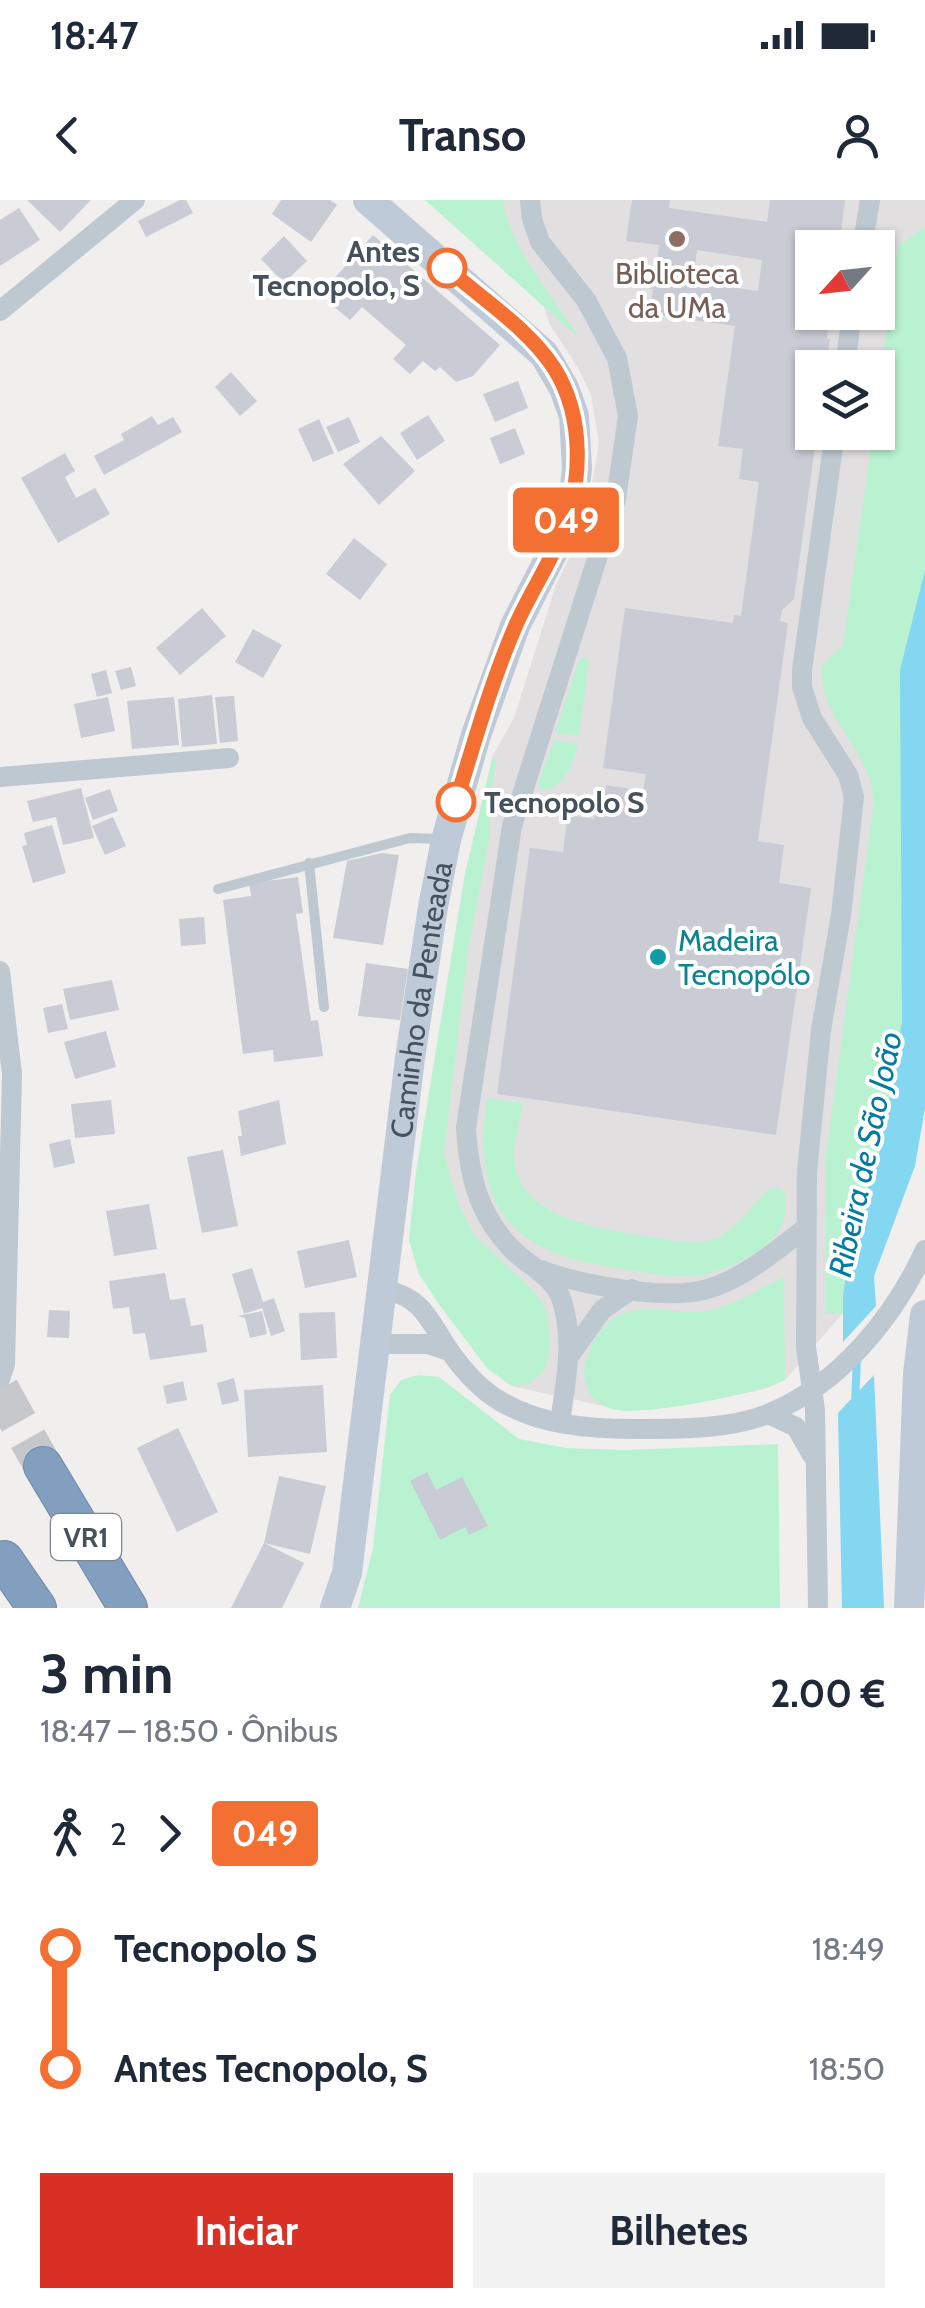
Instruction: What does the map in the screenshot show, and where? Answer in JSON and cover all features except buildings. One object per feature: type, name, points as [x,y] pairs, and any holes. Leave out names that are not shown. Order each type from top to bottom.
[{"type":"highway","name":"VR1","points":[[44,1466],[128,1608]]},
{"type":"highway","name":"VR1","points":[[4,1560],[37,1608]]},
{"type":"street","points":[[0,311],[135,200]]},
{"type":"street","name":"Caminho da Penteada","points":[[335,1608],[347,1573],[410,1058],[446,840],[476,734],[504,658],[566,522],[577,468],[574,416],[564,388],[544,354],[368,200]]},
{"type":"street","points":[[530,200],[540,242],[586,300],[617,358],[628,416],[616,499],[512,826],[466,1128],[469,1169],[481,1209],[511,1249],[538,1270],[562,1298],[570,1355],[560,1424]]},
{"type":"street","points":[[865,230],[870,200]]},
{"type":"street","points":[[818,1608],[814,1390],[806,1348],[804,1229],[822,1030],[841,914],[854,796],[848,776],[812,718],[802,686],[803,650],[832,450]]},
{"type":"street","points":[[0,778],[229,758]]},
{"type":"street","points":[[0,971],[12,1074],[6,1327],[0,1378]]},
{"type":"street","points":[[538,1270],[595,1286],[660,1292],[705,1290],[740,1273],[804,1229]]},
{"type":"street","points":[[382,1289],[402,1293],[421,1308],[482,1389],[501,1402],[560,1424],[602,1429],[684,1428],[768,1414],[814,1390],[856,1351],[903,1293],[925,1250]]},
{"type":"street","points":[[570,1355],[602,1310],[632,1289]]},
{"type":"street","points":[[909,1608],[915,1427],[925,1315]]},
{"type":"street","points":[[376,1344],[428,1344],[450,1351]]},
{"type":"street","points":[[768,1414],[796,1427],[814,1462]]},
{"type":"lane","points":[[218,888],[410,838],[446,840]]},
{"type":"lane","points":[[309,863],[324,1007]]},
{"type":"shaded area","points":[[425,200],[925,200],[925,569],[901,670],[902,1021],[880,1150],[852,1238],[843,1313],[785,1380],[765,1389],[712,1400],[627,1411],[511,1386],[487,1368],[419,1274],[409,1239],[416,1173],[465,874],[493,755],[514,718],[556,585],[585,525],[599,443],[591,395],[550,325],[543,304]]},
{"type":"green space","points":[[425,200],[504,200],[506,215],[522,252],[581,340]]},
{"type":"green space","points":[[925,227],[925,569],[901,670],[902,1021],[880,1150],[852,1238],[843,1313],[826,1314],[825,1163],[874,801],[863,763],[825,695],[822,665],[843,645],[871,450],[895,450],[895,350],[884,350],[887,330],[895,330],[898,246]]},
{"type":"green space","points":[[585,656],[589,663],[579,736],[555,733],[579,661]]},
{"type":"green space","points":[[554,740],[578,744],[562,780],[540,790],[539,782]]},
{"type":"green space","points":[[493,755],[496,761],[489,805],[490,836],[468,951],[444,1153],[457,1201],[474,1235],[532,1289],[548,1316],[550,1352],[544,1370],[530,1384],[511,1385],[487,1368],[438,1303],[419,1274],[409,1239],[416,1173],[465,874]]},
{"type":"green space","points":[[487,1098],[523,1103],[514,1158],[522,1184],[534,1199],[570,1219],[666,1240],[705,1241],[724,1234],[762,1196],[777,1187],[785,1192],[783,1222],[768,1244],[756,1253],[699,1275],[670,1276],[618,1268],[550,1251],[525,1237],[506,1219],[493,1197],[484,1137]]},
{"type":"green space","points":[[784,1277],[785,1380],[725,1397],[648,1410],[612,1409],[588,1391],[584,1369],[588,1355],[601,1331],[616,1317],[649,1309],[716,1309]]},
{"type":"green space","points":[[418,1375],[439,1377],[519,1439],[566,1448],[625,1450],[778,1444],[780,1608],[358,1608],[373,1548],[390,1395],[401,1380]]},
{"type":"water","points":[[925,570],[925,1108],[915,1166],[874,1276],[876,1306],[843,1342],[843,1296],[852,1238],[880,1150],[902,1021],[900,670]]},
{"type":"water","points":[[874,1375],[884,1608],[842,1608],[838,1413]]},
{"type":"waterway","name":"Ribeira de São João","points":[[855,1404],[857,1358]]},
{"type":"tunnel","points":[[0,1389],[43,1466]]},
{"type":"bus line","name":"049","points":[[447,268],[527,338],[556,370],[574,416],[577,468],[574,495],[561,536],[516,626],[456,802]]},
{"type":"place","name":"Biblioteca da UMa","points":[[677,239]]},
{"type":"place","name":"Antes Tecnopolo, S","points":[[447,268]]},
{"type":"place","name":"Tecnopolo S","points":[[456,802]]},
{"type":"place","name":"Madeira Tecnopólo","points":[[658,957]]}]
